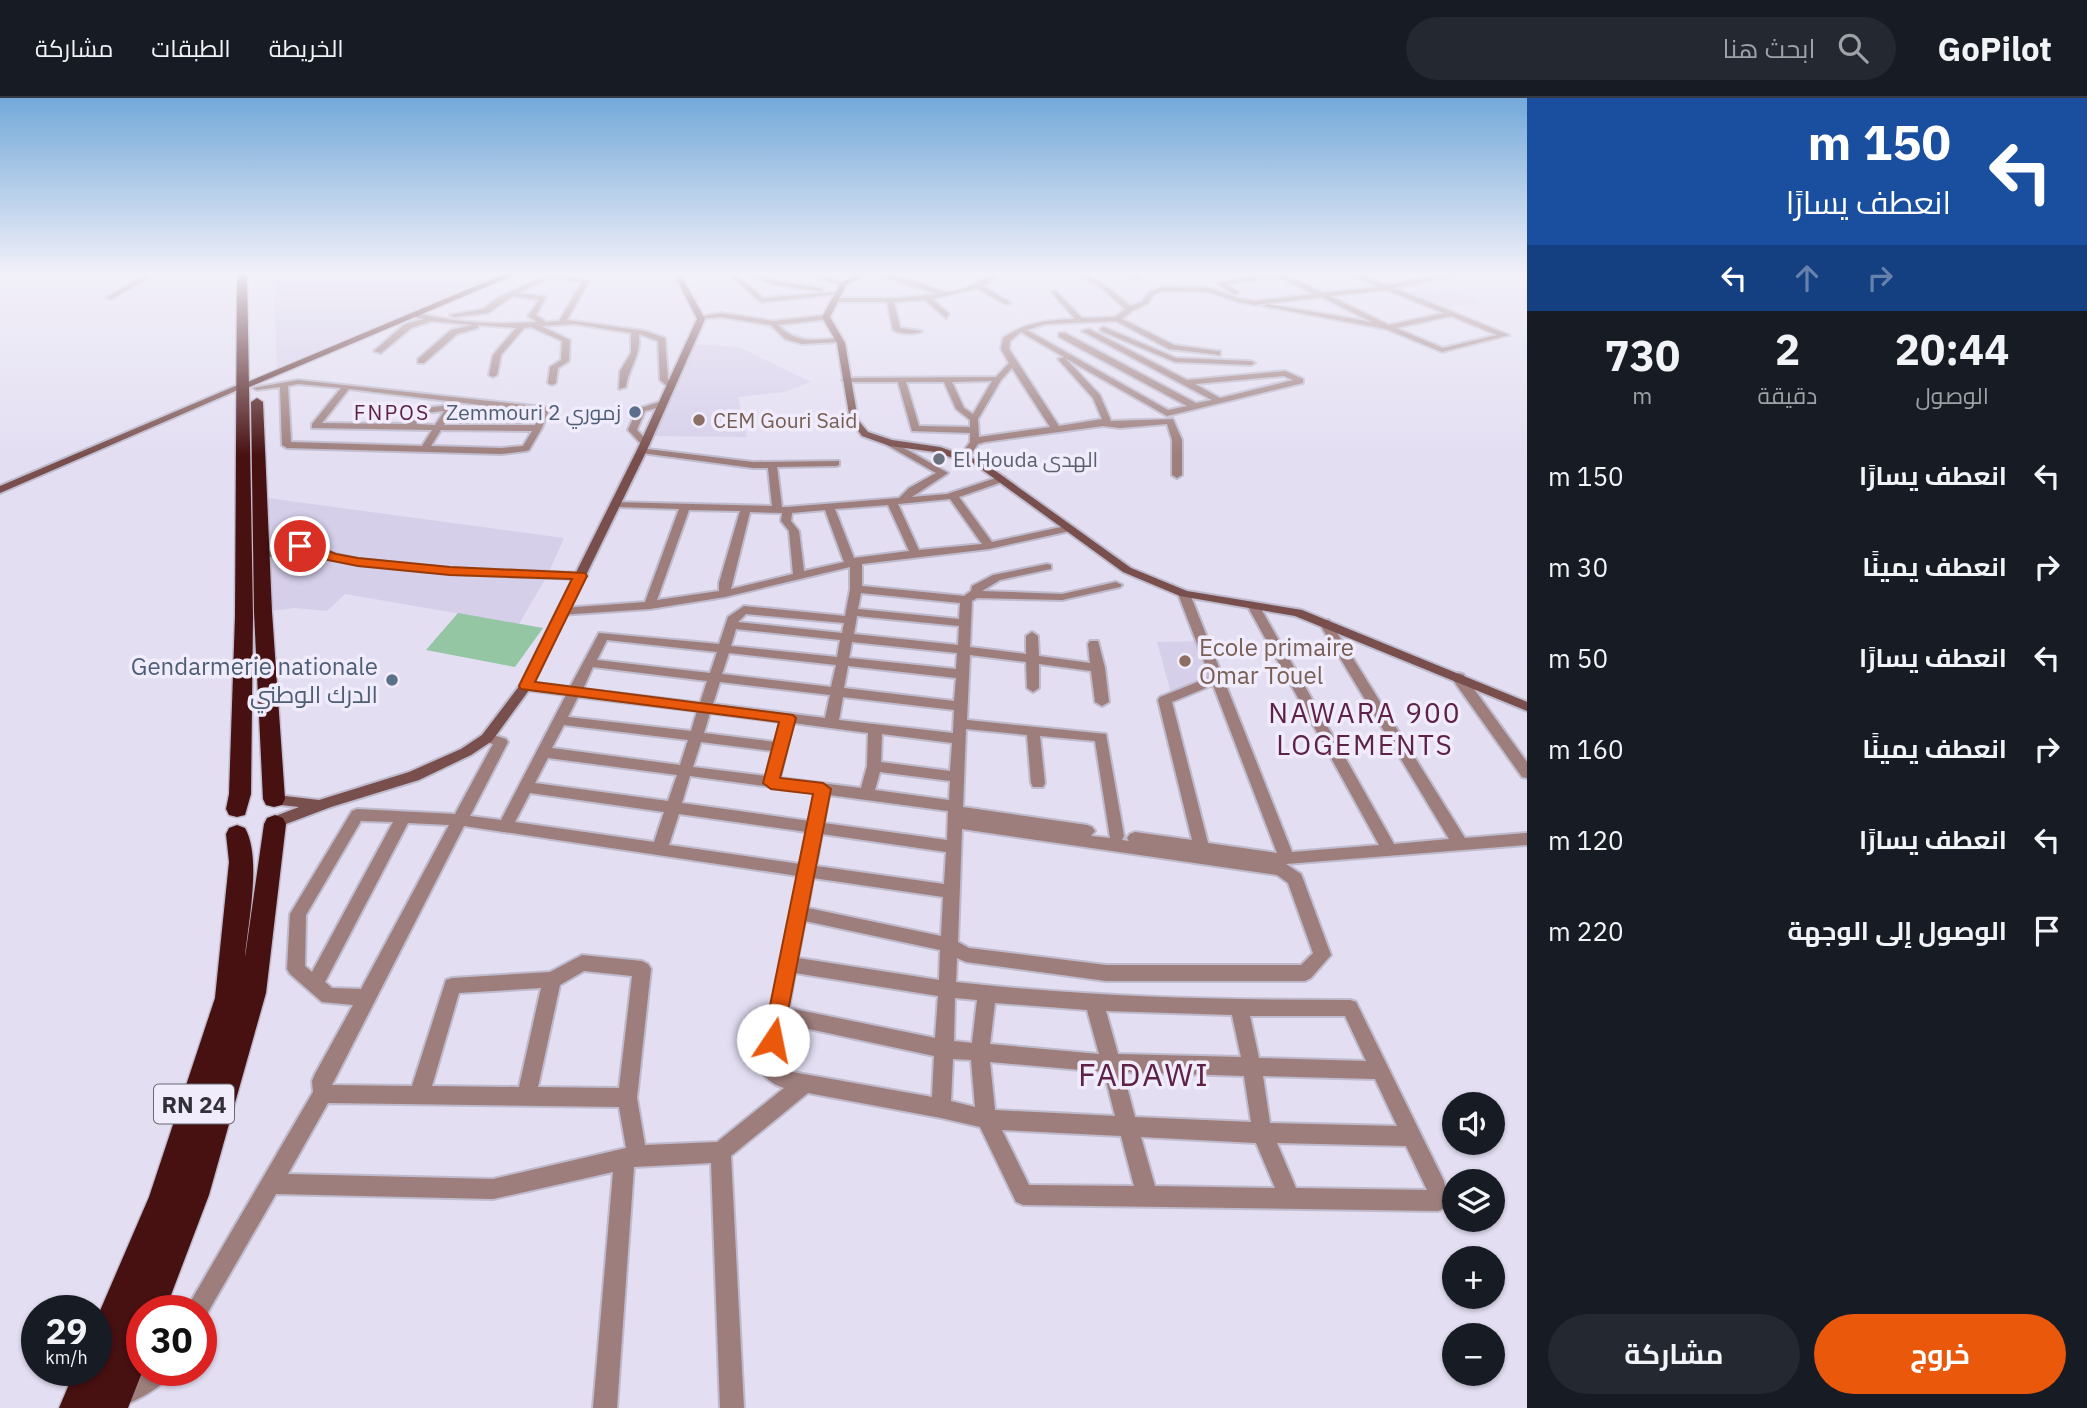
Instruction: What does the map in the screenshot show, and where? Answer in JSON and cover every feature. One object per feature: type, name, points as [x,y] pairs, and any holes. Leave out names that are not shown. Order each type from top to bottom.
[{"type":"highway","name":"RN 24","points":[[154,1295],[193,1195],[253,993],[276,811],[247,333]]},
{"type":"highway","name":"RN 24","points":[[112,1323],[164,1198],[228,998],[241,862],[237,821],[240,794],[252,333]]},
{"type":"highway","points":[[256,799],[276,811],[256,834],[237,821],[256,799]]},
{"type":"highway","points":[[112,1404],[126,1369]]},
{"type":"highway","points":[[77,1408],[86,1386]]},
{"type":"main road","points":[[252,386],[377,333]]},
{"type":"street","points":[[378,351],[399,333]]},
{"type":"street","points":[[421,361],[453,333]]},
{"type":"street","points":[[493,375],[497,355],[516,333]]},
{"type":"street","points":[[550,333],[566,340],[575,336]]},
{"type":"street","points":[[622,387],[624,371],[632,364],[637,344],[635,333]]},
{"type":"street","points":[[639,333],[662,340],[664,380],[670,384]]},
{"type":"street","points":[[276,811],[326,803],[414,776],[466,752],[487,738],[526,686],[616,504],[694,333]]},
{"type":"street","points":[[781,333],[792,341],[839,340]]},
{"type":"street","points":[[835,333],[839,340],[854,420],[865,434],[890,443],[943,473],[897,502]]},
{"type":"street","points":[[1015,333],[1006,340],[1005,348],[1056,429]]},
{"type":"street","points":[[1021,333],[1067,362],[1097,397],[1107,420],[1103,424]]},
{"type":"street","points":[[1023,333],[1167,413],[1300,381],[1285,373],[1184,383]]},
{"type":"street","points":[[1035,338],[1073,333]]},
{"type":"street","points":[[1090,333],[1217,399]]},
{"type":"street","points":[[1113,333],[1175,360],[1251,363]]},
{"type":"street","points":[[1144,333],[1172,346],[1217,353]]},
{"type":"street","points":[[1402,333],[1442,350],[1504,335],[1499,333]]},
{"type":"street","points":[[1062,335],[1194,406]]},
{"type":"street","points":[[552,383],[554,367],[565,361],[566,340]]},
{"type":"street","points":[[1085,366],[1133,355]]},
{"type":"street","points":[[975,442],[974,419],[998,379],[1013,363]]},
{"type":"street","points":[[901,379],[915,429],[974,430]]},
{"type":"street","points":[[947,379],[960,410],[974,419]]},
{"type":"street","points":[[846,380],[998,379]]},
{"type":"street","points":[[0,490],[252,386],[298,382],[347,386],[545,410],[526,448],[501,451],[287,445],[284,384]]},
{"type":"street","points":[[347,386],[315,426],[538,428]]},
{"type":"street","points":[[425,449],[450,408],[461,400]]},
{"type":"street","points":[[409,427],[421,411],[450,408]]},
{"type":"street","points":[[964,458],[975,442],[983,439],[1103,424],[1170,421],[1177,440],[1177,475]]},
{"type":"street","points":[[890,443],[937,449],[980,464],[1127,570],[1184,594],[1298,613],[1527,707]]},
{"type":"street","points":[[643,447],[753,465],[836,463]]},
{"type":"street","points":[[772,464],[782,510],[794,531],[799,575]]},
{"type":"street","points":[[616,504],[782,510],[829,507],[953,496],[1002,479]]},
{"type":"street","points":[[953,496],[989,546]]},
{"type":"street","points":[[897,502],[915,554]]},
{"type":"street","points":[[650,605],[685,507]]},
{"type":"street","points":[[829,507],[853,562],[856,589],[831,723]]},
{"type":"street","points":[[725,594],[725,583],[747,509]]},
{"type":"street","points":[[563,612],[650,605],[725,594],[853,562],[989,546],[1070,528]]},
{"type":"street","points":[[261,556],[308,546],[332,557],[358,562],[450,571],[581,576]]},
{"type":"street","points":[[941,1108],[947,944],[965,623],[976,588],[997,577],[1047,566]]},
{"type":"street","points":[[856,589],[972,597],[1062,597],[1116,585]]},
{"type":"street","points":[[1184,594],[1287,858]]},
{"type":"street","points":[[1254,607],[1390,850]]},
{"type":"street","points":[[660,849],[734,617],[744,610],[965,623]]},
{"type":"street","points":[[1325,623],[1461,845]]},
{"type":"street","points":[[731,625],[964,650],[1098,668]]},
{"type":"street","points":[[505,827],[603,636],[961,674]]},
{"type":"street","points":[[1032,636],[1033,688]]},
{"type":"street","points":[[1094,644],[1102,702]]},
{"type":"street","points":[[589,663],[961,706]]},
{"type":"street","points":[[1458,677],[1527,773]]},
{"type":"street","points":[[1202,848],[1165,700],[1216,679]]},
{"type":"street","points":[[526,686],[875,729],[1033,731],[1101,737],[1116,836]]},
{"type":"street","points":[[771,783],[788,718]]},
{"type":"street","points":[[559,720],[780,747]]},
{"type":"street","points":[[867,795],[874,766],[875,729]]},
{"type":"street","points":[[1033,731],[1038,783]]},
{"type":"street","points":[[205,1295],[323,1094],[321,1081],[501,742],[487,738]]},
{"type":"street","points":[[543,752],[867,795],[1281,869],[1295,879],[1322,955],[1305,973],[1106,973],[966,955],[947,944],[798,913]]},
{"type":"street","points":[[874,766],[957,777]]},
{"type":"street","points":[[525,787],[954,847]]},
{"type":"street","points":[[823,789],[768,1067],[783,1079],[986,1119],[1262,1133],[1412,1136]]},
{"type":"street","points":[[956,813],[1287,858],[1527,839]]},
{"type":"street","points":[[366,997],[328,996],[296,969],[298,914],[357,815],[459,820],[952,892]]},
{"type":"street","points":[[314,985],[402,818]]},
{"type":"street","points":[[419,1096],[452,986],[552,980],[582,962],[642,969],[627,1098],[631,1157],[605,1408]]},
{"type":"street","points":[[788,964],[987,993],[1238,1008],[1350,1008],[1437,1188],[1438,1201],[1023,1195],[986,1119],[981,1052],[987,993]]},
{"type":"street","points":[[526,1097],[552,980]]},
{"type":"street","points":[[1094,1001],[1147,1196]]},
{"type":"street","points":[[1238,1008],[1252,1067],[1262,1133],[1290,1199]]},
{"type":"street","points":[[779,1014],[944,1049],[1110,1063],[1380,1070]]},
{"type":"street","points":[[782,1102],[783,1079]]},
{"type":"street","points":[[270,1184],[493,1189],[631,1157],[722,1152],[805,1083]]},
{"type":"street","points":[[323,1094],[627,1098]]},
{"type":"street","points":[[722,1152],[732,1408]]},
{"type":"street","points":[[112,1404],[138,1386]]},
{"type":"shaded area","points":[[276,333],[366,333],[277,371]]},
{"type":"shaded area","points":[[689,344],[739,347],[811,382],[784,392],[738,397],[747,437],[647,436]]},
{"type":"shaded area","points":[[260,497],[564,538],[548,574],[519,624],[345,594],[327,611],[295,608],[263,612]]},
{"type":"shaded area","name":"Ecole primaire Omar Touel","points":[[1201,641],[1216,679],[1172,697],[1157,642]]},
{"type":"green space","points":[[458,613],[543,628],[515,667],[426,650]]},
{"type":"place","name":"Zemmouri 2 زموري","points":[[635,412]]},
{"type":"place","name":"CEM Gouri Said","points":[[699,420]]},
{"type":"place","name":"El Houda الهدى","points":[[939,459]]},
{"type":"place","name":"Ecole primaire Omar Touel","points":[[1185,661]]},
{"type":"place","name":"Gendarmerie nationale الدرك الوطني","points":[[392,680]]},
{"type":"district","name":"FNPOS","points":[[392,412]]},
{"type":"district","name":"NAWARA 900 LOGEMENTS","points":[[1365,728]]},
{"type":"district","name":"FADAWI","points":[[1144,1074]]},
{"type":"route","points":[[300,546],[308,546],[332,557],[358,562],[450,571],[581,576],[526,686],[788,718],[771,783],[823,789],[773,1040]]}]
